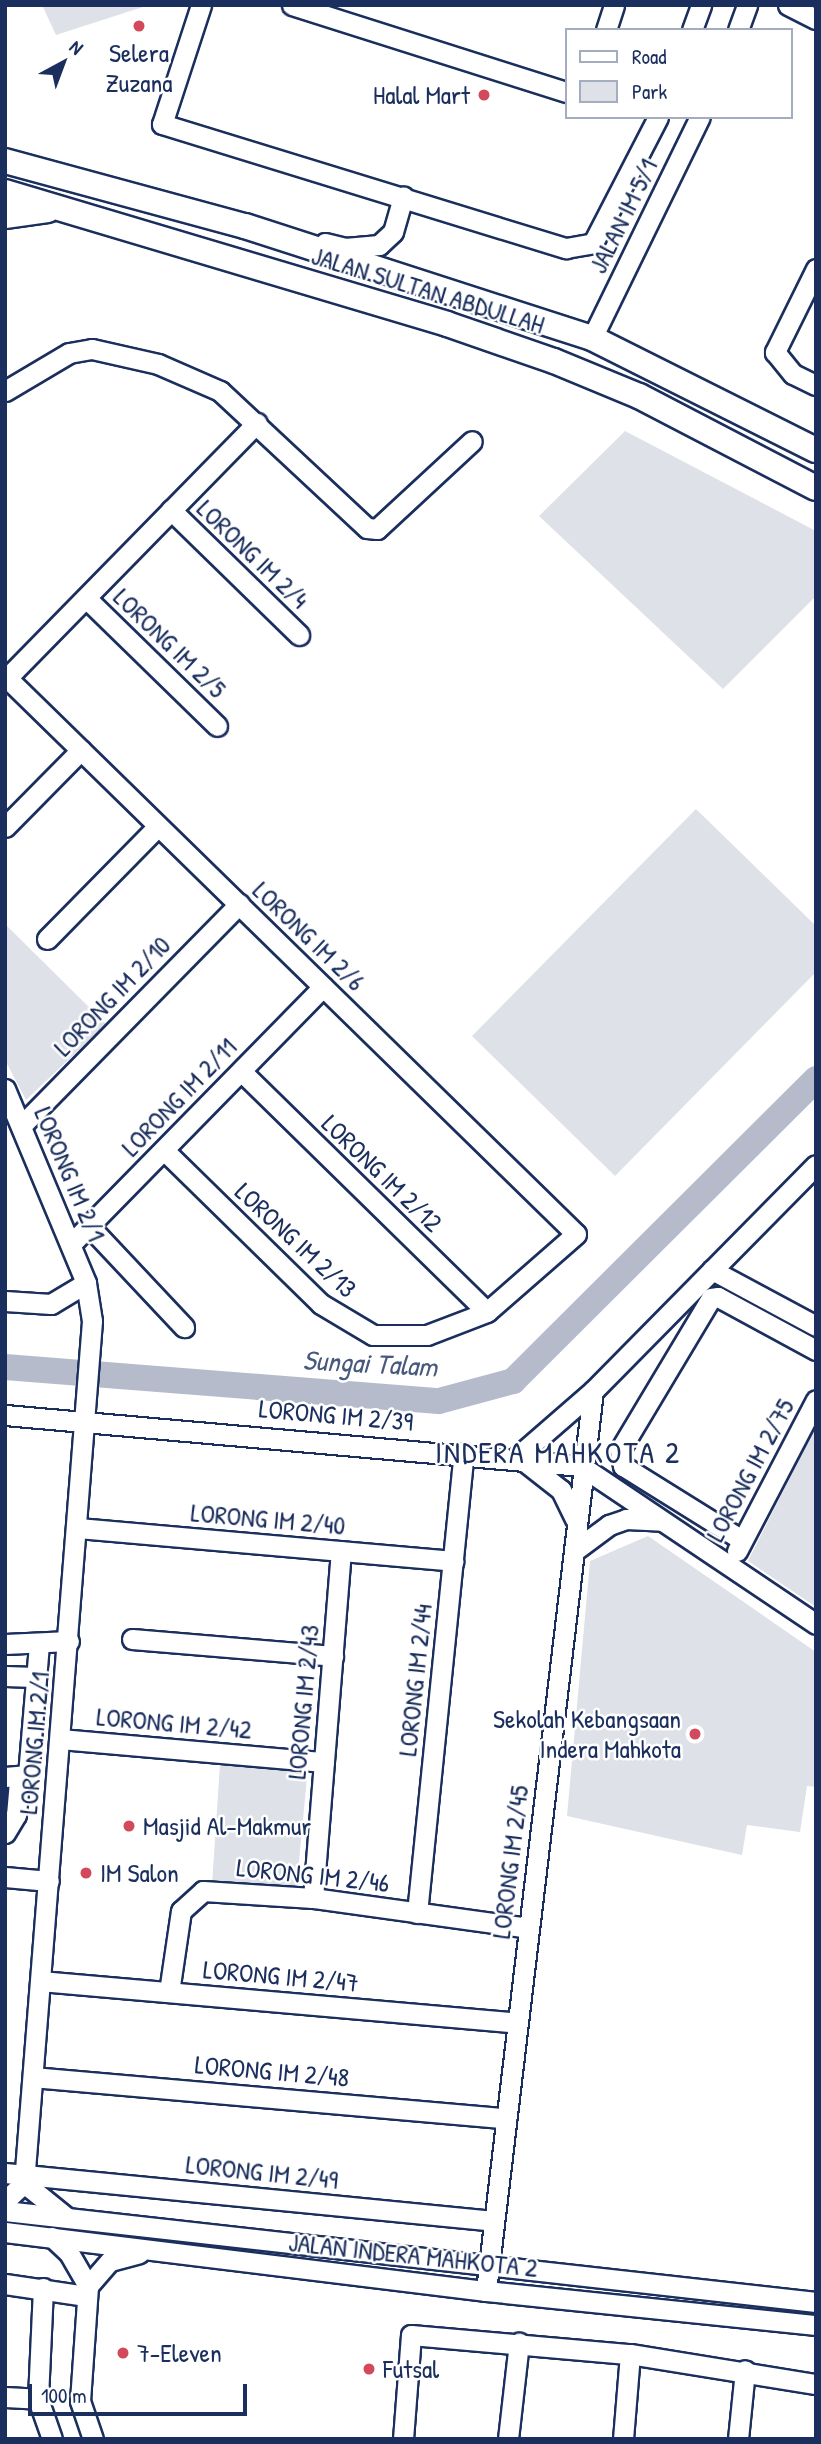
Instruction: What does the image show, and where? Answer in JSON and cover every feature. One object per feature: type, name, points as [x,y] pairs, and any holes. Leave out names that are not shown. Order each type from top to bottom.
[{"type":"main road","name":"JALAN SULTAN ABDULLAH","points":[[5,161],[245,226],[592,338],[816,450]]},
{"type":"main road","name":"JALAN SULTAN ABDULLAH","points":[[5,192],[447,324],[554,361],[639,396],[816,488]]},
{"type":"main road","points":[[5,216],[38,209],[66,211]]},
{"type":"street","points":[[201,5],[162,124],[566,248],[593,243],[657,119]]},
{"type":"street","points":[[292,5],[566,92]]},
{"type":"street","points":[[607,28],[614,5]]},
{"type":"street","points":[[693,28],[701,5]]},
{"type":"street","points":[[739,28],[747,5]]},
{"type":"street","points":[[788,5],[816,19]]},
{"type":"street","name":"JALAN IM 5/1","points":[[592,338],[699,119]]},
{"type":"street","points":[[245,226],[345,248],[379,245],[393,232],[403,196]]},
{"type":"street","points":[[816,269],[775,352],[793,374],[816,384]]},
{"type":"street","points":[[5,391],[69,353],[92,349],[158,364],[220,391],[257,423],[355,522],[377,529],[472,441]]},
{"type":"street","points":[[6,677],[257,423]]},
{"type":"street","name":"LORONG IM 2/4","points":[[171,510],[299,635]]},
{"type":"street","name":"LORONG IM 2/5","points":[[86,598],[217,726]]},
{"type":"street","name":"LORONG IM 2/6","points":[[6,677],[576,1234],[487,1312]]},
{"type":"street","points":[[5,827],[81,750]]},
{"type":"street","points":[[47,939],[159,826]]},
{"type":"street","name":"LORONG IM 2/10","points":[[22,1125],[239,904]]},
{"type":"street","name":"LORONG IM 2/11","points":[[71,1244],[323,987]]},
{"type":"street","name":"LORONG IM 2/12","points":[[241,1071],[487,1312]]},
{"type":"street","name":"LORONG IM 2/1","points":[[5,1089],[86,1283],[92,1321],[87,1413],[33,2077],[18,2177]]},
{"type":"street","name":"LORONG IM 2/13","points":[[164,1150],[321,1304],[349,1324],[373,1335],[427,1335],[487,1312]]},
{"type":"street","points":[[576,1521],[561,1490],[517,1457],[593,1391],[814,1171]]},
{"type":"street","points":[[89,1226],[184,1328]]},
{"type":"street","points":[[712,1270],[816,1326]]},
{"type":"street","points":[[5,1301],[51,1304],[86,1283]]},
{"type":"street","points":[[742,1540],[623,1466],[620,1450],[711,1298],[718,1297],[816,1350]]},
{"type":"street","name":"LORONG IM 2/45","points":[[486,2291],[527,1928],[574,1551],[580,1466],[593,1391]]},
{"type":"street","name":"LORONG IM 2/75","points":[[730,1564],[816,1400]]},
{"type":"street","name":"LORONG IM 2/39","points":[[5,1415],[87,1413],[517,1457],[580,1466]]},
{"type":"street","name":"LORONG IM 2/44","points":[[417,1913],[464,1453]]},
{"type":"street","points":[[580,1466],[816,1624]]},
{"type":"street","points":[[574,1551],[592,1535],[626,1519],[666,1522]]},
{"type":"street","name":"LORONG IM 2/40","points":[[78,1528],[454,1561]]},
{"type":"street","name":"LORONG IM 2/43","points":[[313,1898],[341,1551]]},
{"type":"street","points":[[132,1639],[333,1656]]},
{"type":"street","points":[[5,1644],[39,1645],[68,1641]]},
{"type":"street","points":[[5,1833],[16,1815],[12,1778],[28,1775],[39,1645]]},
{"type":"street","points":[[5,1676],[36,1677]]},
{"type":"street","name":"LORONG IM 2/42","points":[[61,1739],[324,1762]]},
{"type":"street","points":[[5,1877],[49,1881]]},
{"type":"street","name":"LORONG IM 2/46","points":[[169,1992],[181,1911],[203,1891],[313,1898],[527,1928]]},
{"type":"street","name":"LORONG IM 2/47","points":[[41,1981],[517,2023]]},
{"type":"street","name":"LORONG IM 2/48","points":[[33,2077],[506,2118]]},
{"type":"street","points":[[5,2201],[18,2177],[66,2217]]},
{"type":"street","name":"LORONG IM 2/49","points":[[18,2177],[494,2221]]},
{"type":"street","name":"JALAN INDERA MAHKOTA 2","points":[[5,2211],[816,2302]]},
{"type":"street","name":"JALAN INDERA MAHKOTA 2","points":[[5,2232],[486,2291],[816,2325]]},
{"type":"street","points":[[52,2237],[69,2253],[87,2291],[80,2401],[93,2439]]},
{"type":"street","points":[[87,2291],[110,2261],[147,2251]]},
{"type":"street","points":[[5,2284],[87,2291]]},
{"type":"street","points":[[44,2288],[38,2399],[52,2439]]},
{"type":"street","points":[[403,2439],[411,2335],[630,2354],[745,2370],[816,2384]]},
{"type":"street","points":[[508,2439],[519,2343]]},
{"type":"street","points":[[623,2439],[630,2354]]},
{"type":"street","points":[[738,2439],[745,2370]]},
{"type":"street","points":[[5,2397],[38,2399]]},
{"type":"green space","points":[[42,5],[149,5],[56,35]]},
{"type":"green space","points":[[625,431],[816,531],[816,596],[723,689],[539,516]]},
{"type":"green space","points":[[696,809],[816,926],[816,972],[615,1176],[472,1036]]},
{"type":"green space","points":[[5,924],[106,1024],[26,1100],[5,1060]]},
{"type":"green space","points":[[816,1426],[816,1607],[748,1561]]},
{"type":"green space","name":"Sekolah Kebangsaan Indera Mahkota","points":[[648,1536],[816,1652],[816,1787],[807,1786],[800,1832],[747,1825],[742,1855],[567,1816],[590,1561]]},
{"type":"green space","points":[[220,1764],[308,1767],[296,1892],[212,1885]]},
{"type":"waterway","name":"Sungai Talam","points":[[5,1367],[439,1401],[513,1381],[816,1079]]},
{"type":"place","name":"Selera Zuzana","points":[[139,26]]},
{"type":"place","name":"Halal Mart","points":[[484,95]]},
{"type":"place","name":"Sekolah Kebangsaan Indera Mahkota","points":[[695,1734]]},
{"type":"place","name":"Masjid Al-Makmur","points":[[129,1826]]},
{"type":"place","name":"IM Salon","points":[[86,1873]]},
{"type":"place","name":"7-Eleven","points":[[123,2353]]},
{"type":"place","name":"Futsal","points":[[369,2369]]},
{"type":"district","name":"INDERA MAHKOTA 2","points":[[558,1452]]}]
